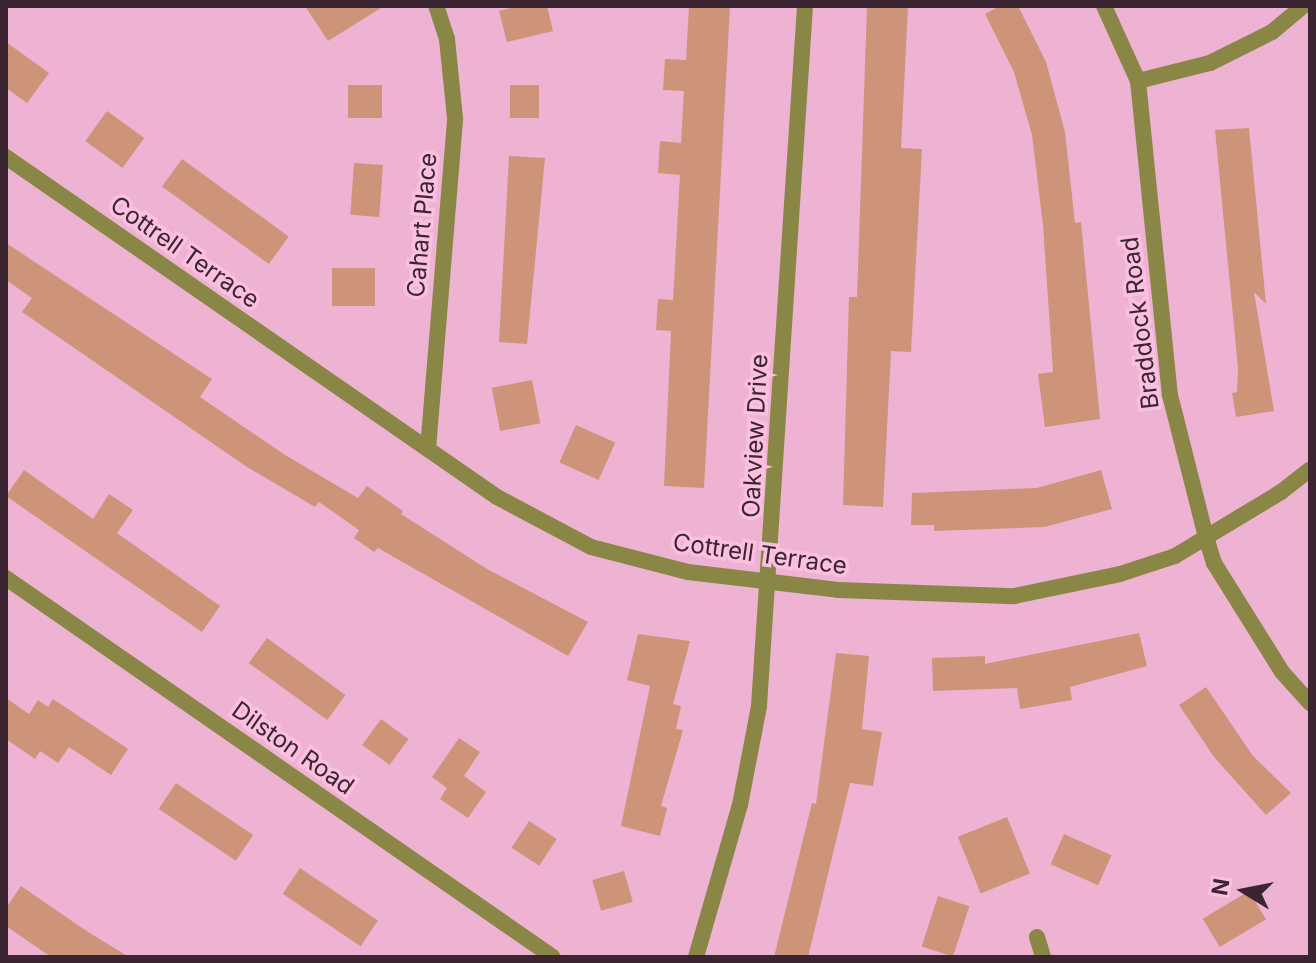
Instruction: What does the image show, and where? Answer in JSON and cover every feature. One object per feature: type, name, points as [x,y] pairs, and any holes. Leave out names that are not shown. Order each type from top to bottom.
[{"type":"street","name":"Cahart Place","points":[[428,449],[455,118],[447,39],[436,6]]},
{"type":"street","name":"Oakview Drive","points":[[696,957],[740,805],[759,706],[771,581],[805,6]]},
{"type":"street","name":"Braddock Road","points":[[1104,6],[1138,81],[1170,395],[1206,537],[1214,563],[1273,658],[1310,703]]},
{"type":"street","points":[[1138,81],[1210,63],[1272,32],[1303,6]]},
{"type":"street","name":"Cottrell Terrace","points":[[6,157],[497,497],[591,547],[688,572],[838,590],[1014,596],[1120,574],[1175,556],[1310,469]]},
{"type":"street","name":"Dilston Road","points":[[6,578],[553,957]]},
{"type":"street","points":[[1037,937],[1043,957]]},
{"type":"building","points":[[305,6],[384,6],[328,41]]},
{"type":"building","points":[[518,6],[547,6],[553,31],[507,42],[499,11]]},
{"type":"building","points":[[689,6],[730,6],[704,488],[664,486],[671,331],[656,330],[658,299],[673,300],[680,175],[658,173],[660,141],[681,143],[684,91],[663,90],[665,59],[686,60]]},
{"type":"building","points":[[867,6],[908,6],[901,148],[922,149],[911,352],[891,351],[883,507],[843,505],[849,297],[857,297]]},
{"type":"building","points":[[1000,6],[1018,6],[1046,62],[1065,132],[1075,223],[1081,222],[1100,419],[1045,427],[1038,374],[1053,372],[1043,225],[1032,135],[1014,72],[985,14]]},
{"type":"building","points":[[6,42],[49,73],[27,103],[6,88]]},
{"type":"building","points":[[348,85],[382,85],[382,118],[348,118]]},
{"type":"building","points":[[510,85],[539,85],[539,118],[510,118]]},
{"type":"building","points":[[107,111],[144,138],[122,168],[85,141]]},
{"type":"building","points":[[1249,128],[1266,304],[1254,292],[1274,411],[1236,417],[1232,393],[1237,392],[1238,368],[1215,130]]},
{"type":"building","points":[[509,156],[545,158],[527,344],[499,342]]},
{"type":"building","points":[[182,159],[289,237],[269,264],[162,187]]},
{"type":"building","points":[[354,163],[383,165],[379,217],[350,215]]},
{"type":"building","points":[[6,243],[212,379],[200,397],[285,455],[358,498],[367,486],[403,511],[401,514],[487,569],[588,622],[568,656],[378,548],[374,552],[354,538],[359,530],[319,502],[315,507],[247,467],[22,312],[32,298],[6,280]]},
{"type":"building","points":[[332,268],[375,268],[375,306],[332,306]]},
{"type":"building","points":[[532,380],[540,423],[500,431],[492,388]]},
{"type":"building","points":[[576,425],[615,442],[599,480],[559,462]]},
{"type":"building","points":[[24,470],[93,519],[109,494],[133,510],[117,533],[220,606],[202,632],[6,496]]},
{"type":"building","points":[[1101,470],[1112,509],[1044,527],[934,531],[934,525],[911,525],[912,493],[1037,488]]},
{"type":"building","points":[[1139,633],[1147,666],[1070,687],[1072,700],[1020,709],[1017,688],[933,691],[932,658],[985,656],[985,664]]},
{"type":"building","points":[[638,634],[690,641],[673,704],[681,706],[676,729],[683,730],[661,806],[667,808],[660,836],[621,826],[650,686],[627,680]]},
{"type":"building","points":[[267,638],[345,695],[327,720],[249,663]]},
{"type":"building","points":[[836,653],[869,656],[862,729],[882,732],[873,786],[850,783],[808,957],[774,957],[812,803],[816,804]]},
{"type":"building","points":[[1206,687],[1253,756],[1291,793],[1266,815],[1214,757],[1179,705]]},
{"type":"building","points":[[6,698],[29,714],[38,700],[48,707],[53,699],[128,749],[111,775],[69,747],[58,763],[40,751],[35,759],[6,739]]},
{"type":"building","points":[[381,719],[409,739],[390,765],[362,745]]},
{"type":"building","points":[[459,738],[480,752],[464,776],[486,792],[468,818],[440,799],[447,788],[432,777]]},
{"type":"building","points":[[176,783],[253,835],[236,861],[159,809]]},
{"type":"building","points":[[1007,817],[1030,874],[981,893],[958,837]]},
{"type":"building","points":[[529,821],[557,839],[539,866],[512,848]]},
{"type":"building","points":[[1064,834],[1112,855],[1098,885],[1051,864]]},
{"type":"building","points":[[300,868],[378,921],[361,946],[283,894]]},
{"type":"building","points":[[624,871],[633,902],[601,911],[592,880]]},
{"type":"building","points":[[21,886],[129,957],[51,957],[6,926],[6,908]]},
{"type":"building","points":[[1249,891],[1266,919],[1220,947],[1203,919]]},
{"type":"building","points":[[938,896],[969,906],[953,957],[922,946]]}]
